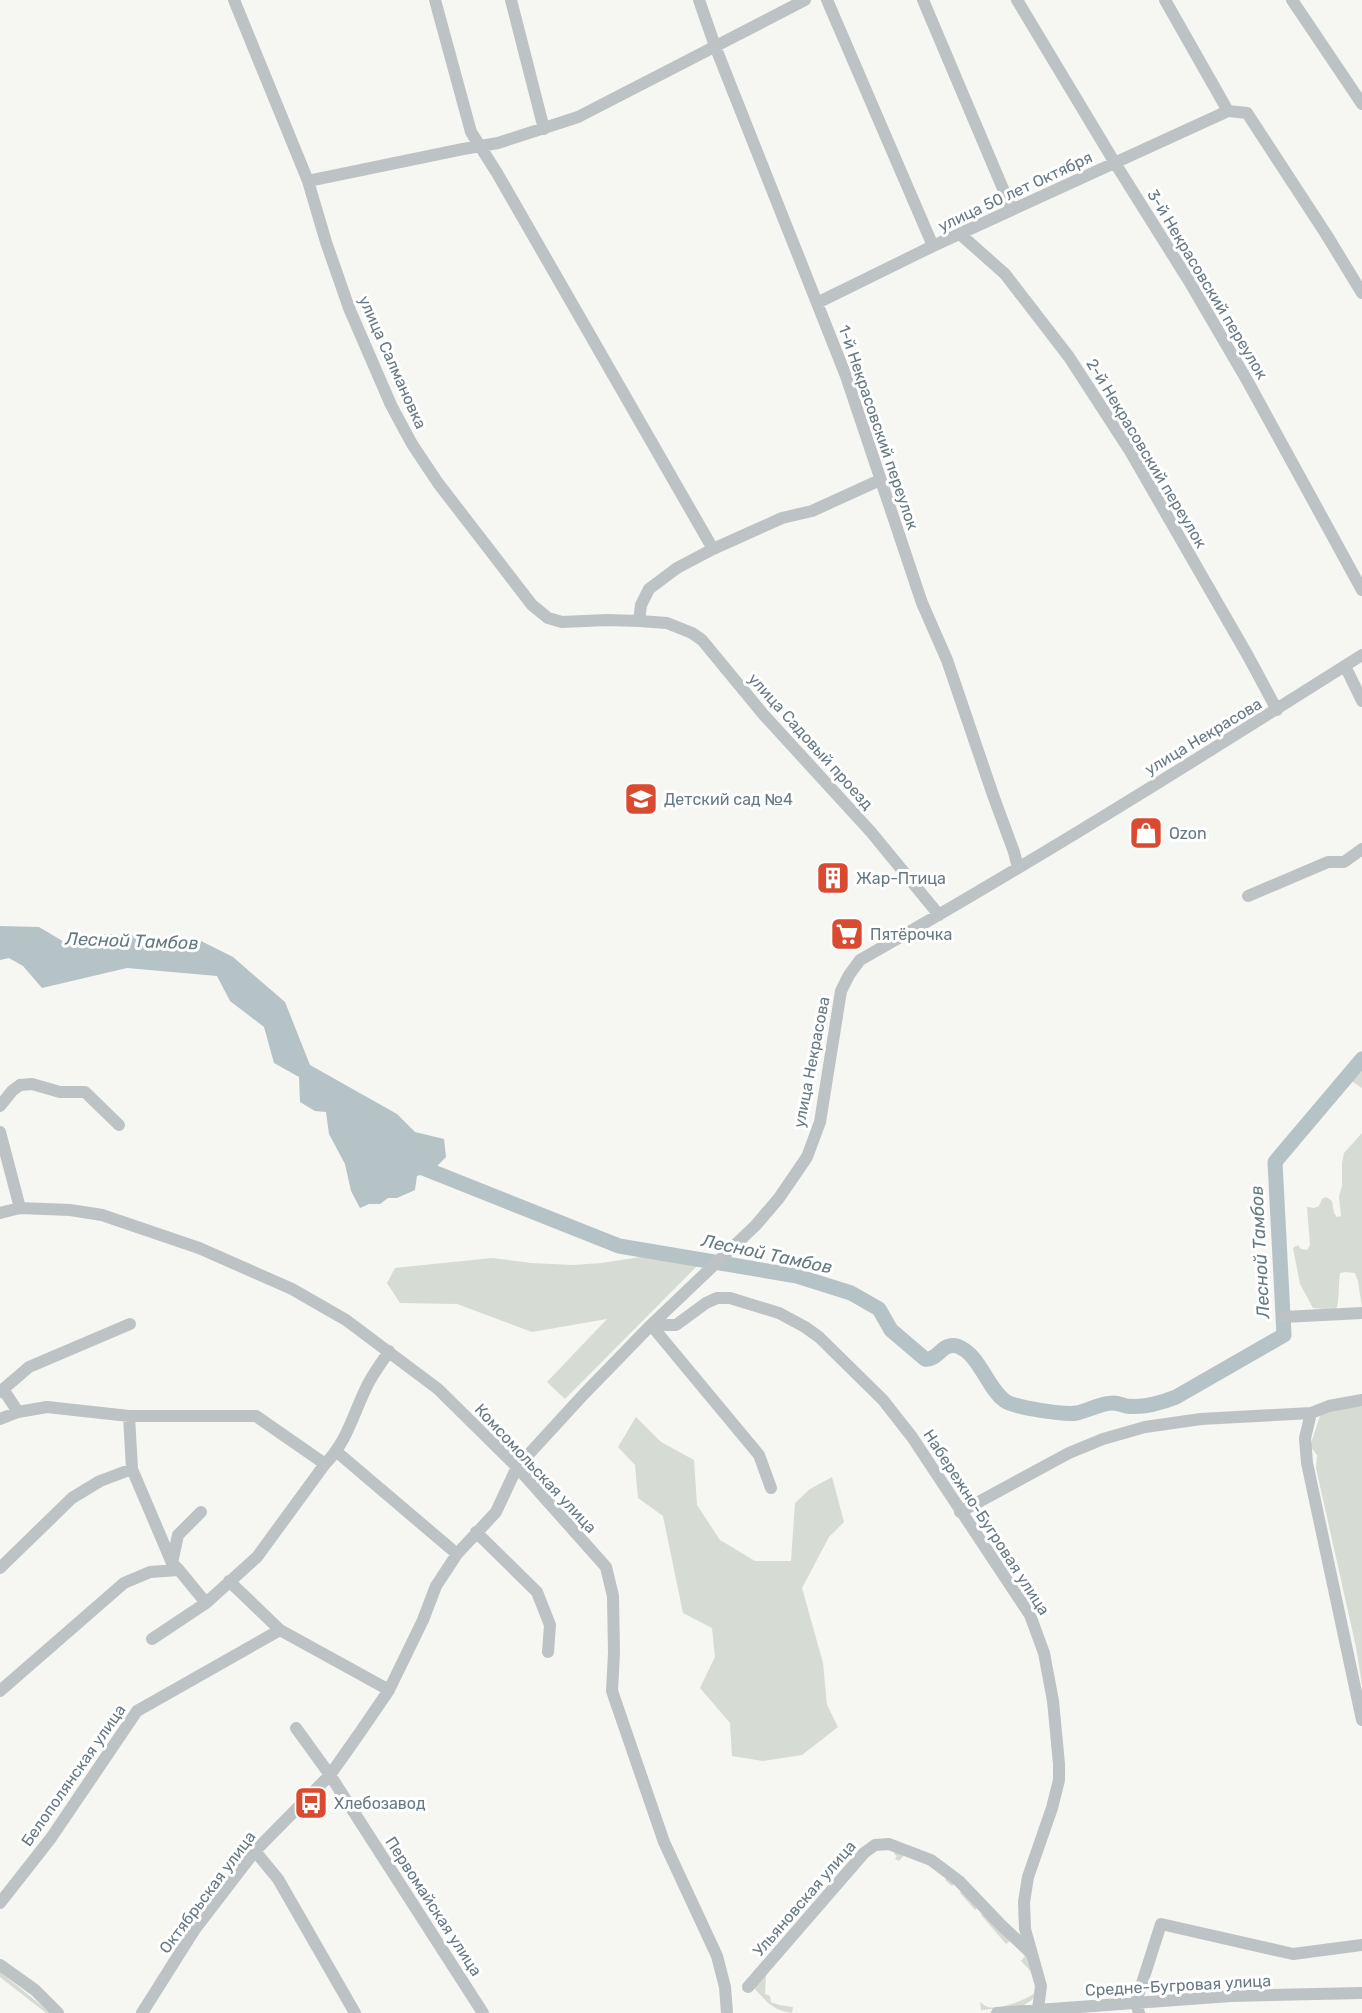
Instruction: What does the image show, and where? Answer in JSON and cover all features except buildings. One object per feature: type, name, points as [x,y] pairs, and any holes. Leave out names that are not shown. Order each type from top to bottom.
[{"type":"street","name":"улица Салмановка","points":[[234,0],[308,180],[333,264],[369,356],[412,444],[455,507],[542,615],[562,622],[639,621]]},
{"type":"street","points":[[435,0],[471,132],[478,146],[502,183],[712,549]]},
{"type":"street","points":[[511,0],[544,129]]},
{"type":"street","name":"1-й Некрасовский переулок","points":[[699,0],[715,46],[846,376],[922,603],[946,660],[1018,868]]},
{"type":"street","points":[[308,180],[498,143],[578,117],[805,0]]},
{"type":"street","points":[[827,0],[933,246]]},
{"type":"street","points":[[922,0],[1012,210]]},
{"type":"street","name":"3-й Некрасовский переулок","points":[[1017,0],[1114,163],[1189,281],[1323,515],[1362,590]]},
{"type":"street","points":[[1165,0],[1228,111],[1247,113],[1362,293]]},
{"type":"street","points":[[1292,0],[1362,104]]},
{"type":"street","name":"улица 50 лет Октября","points":[[817,303],[933,246],[1228,111]]},
{"type":"street","name":"2-й Некрасовский переулок","points":[[960,234],[1005,273],[1069,357],[1130,451],[1277,710]]},
{"type":"street","points":[[639,621],[641,604],[645,595],[654,584],[677,568],[712,549],[782,518],[812,511],[880,480]]},
{"type":"street","name":"улица Садовый проезд","points":[[639,621],[676,626],[693,633],[702,640],[763,714],[871,832],[939,915]]},
{"type":"street","name":"улица Некрасова","points":[[517,1467],[651,1325],[756,1225],[779,1198],[807,1157],[820,1122],[841,991],[860,960],[1018,868],[1277,710],[1362,655]]},
{"type":"street","points":[[1345,666],[1362,701]]},
{"type":"street","points":[[1248,896],[1328,862],[1344,862],[1362,849]]},
{"type":"street","points":[[0,1106],[20,1085],[32,1084],[60,1092],[85,1092],[119,1125]]},
{"type":"street","points":[[0,1132],[21,1208]]},
{"type":"street","name":"Комсомольская улица","points":[[0,1212],[21,1208],[70,1210],[102,1215],[199,1248],[292,1289],[345,1320],[438,1389],[517,1467],[606,1567],[613,1596],[612,1691],[664,1842],[717,1956],[725,1987],[727,2013]]},
{"type":"street","name":"Набережно-Бугровая улица","points":[[651,1325],[675,1325],[717,1298],[730,1298],[779,1313],[805,1327],[836,1353],[883,1400],[912,1437],[1030,1615],[1044,1653],[1053,1701],[1059,1780],[1053,1808],[1025,1889],[1025,1929],[1041,1986],[1038,2009]]},
{"type":"street","points":[[1284,1317],[1362,1313]]},
{"type":"street","points":[[18,1412],[2,1390],[29,1367],[130,1324]]},
{"type":"street","points":[[651,1325],[759,1455],[771,1488]]},
{"type":"street","points":[[152,1639],[206,1603],[257,1557],[325,1464],[337,1452],[350,1429],[369,1381],[389,1351]]},
{"type":"street","points":[[960,1512],[1069,1453],[1103,1439],[1144,1427],[1201,1419],[1311,1413],[1329,1406],[1362,1400]]},
{"type":"street","points":[[0,1419],[18,1412],[47,1407],[129,1416],[256,1416],[325,1464]]},
{"type":"street","points":[[1311,1413],[1305,1438],[1307,1463],[1362,1720]]},
{"type":"street","points":[[129,1416],[132,1469],[176,1567],[206,1603]]},
{"type":"street","points":[[337,1452],[457,1554]]},
{"type":"street","name":"Октябрьская улица","points":[[142,2013],[195,1929],[255,1851],[330,1775],[389,1690],[423,1620],[436,1586],[457,1554],[496,1512],[517,1467]]},
{"type":"street","points":[[0,1568],[72,1498],[100,1481],[132,1469]]},
{"type":"street","points":[[176,1567],[178,1535],[201,1512]]},
{"type":"street","points":[[476,1532],[537,1592],[550,1625],[548,1652]]},
{"type":"street","points":[[0,1691],[124,1583],[150,1572],[176,1567]]},
{"type":"street","points":[[230,1581],[280,1630],[389,1690]]},
{"type":"street","name":"Белополянская улица","points":[[0,1902],[51,1838],[137,1711],[280,1630]]},
{"type":"street","name":"Первомайская улица","points":[[296,1728],[330,1775],[483,2013]]},
{"type":"street","name":"Ульяновская улица","points":[[748,1987],[864,1853],[881,1844],[890,1844],[921,1855],[945,1869],[1032,1953]]},
{"type":"street","points":[[255,1851],[278,1879],[355,2013]]},
{"type":"street","points":[[1138,2008],[1161,1924],[1293,1954],[1362,1945]]},
{"type":"street","points":[[0,1965],[35,1990],[58,2013]]},
{"type":"street","name":"Средне-Бугровая улица","points":[[997,2013],[1083,2007],[1138,2008],[1231,1996],[1362,1993]]},
{"type":"shaded area","points":[[1362,1064],[1362,1088],[1344,1076]]},
{"type":"shaded area","points":[[1362,1133],[1362,1308],[1355,1273],[1345,1272],[1340,1273],[1336,1310],[1313,1308],[1300,1284],[1293,1248],[1298,1245],[1301,1249],[1307,1250],[1310,1245],[1307,1207],[1319,1206],[1322,1199],[1326,1197],[1332,1201],[1337,1217],[1341,1216],[1339,1196],[1342,1186],[1344,1153]]},
{"type":"shaded area","points":[[641,1257],[697,1266],[565,1399],[547,1382],[607,1319],[532,1332],[457,1304],[400,1303],[387,1283],[395,1268],[492,1258],[573,1265]]},
{"type":"shaded area","points":[[1362,1405],[1362,1685],[1356,1647],[1316,1468],[1317,1455],[1310,1446],[1321,1413]]},
{"type":"shaded area","points":[[636,1417],[661,1442],[694,1460],[697,1505],[720,1540],[755,1561],[791,1561],[795,1503],[810,1489],[832,1477],[844,1522],[829,1537],[802,1588],[823,1663],[827,1705],[838,1727],[802,1755],[763,1761],[732,1756],[730,1723],[700,1688],[715,1657],[712,1628],[683,1613],[663,1516],[638,1498],[635,1465],[618,1447]]},
{"type":"shaded area","points":[[879,1845],[887,1846],[879,1846],[862,1859],[844,1885],[828,1900],[766,1974],[765,1994],[770,1996],[771,2002],[793,2007],[792,2013],[785,2012],[766,2001],[754,1988],[843,1878],[860,1860]]},
{"type":"shaded area","points":[[889,1846],[916,1854],[942,1868],[958,1882],[1032,1961],[1039,1985],[1032,2000],[1022,2006],[981,2010],[980,2002],[993,2008],[1019,2001],[1035,1993],[1035,1979],[1021,1961],[1025,1956],[1011,1940],[1006,1944],[981,1915],[984,1911],[979,1906],[975,1910],[960,1893],[963,1889],[956,1882],[952,1886],[945,1880],[948,1876],[934,1865],[907,1852],[899,1861],[895,1859],[896,1850]]},
{"type":"shaded area","points":[[0,1972],[51,2013],[46,2013],[0,1977]]},
{"type":"water","points":[[0,926],[39,927],[66,943],[106,934],[199,940],[233,957],[285,1002],[310,1065],[397,1114],[415,1132],[444,1139],[446,1157],[432,1171],[417,1176],[415,1190],[397,1198],[388,1198],[380,1204],[369,1204],[360,1208],[351,1191],[345,1164],[329,1134],[326,1112],[315,1111],[300,1102],[299,1077],[274,1063],[264,1027],[230,1001],[217,976],[127,968],[42,988],[23,966],[9,958],[0,960]]},
{"type":"waterway","name":"Лесной Тамбов","points":[[413,1164],[619,1246],[797,1276],[851,1293],[879,1309],[891,1330],[925,1359],[933,1357],[952,1345],[965,1350],[972,1356],[998,1395],[1011,1404],[1062,1413],[1077,1413],[1108,1403],[1145,1406],[1176,1397],[1284,1335],[1275,1162],[1362,1059]]},
{"type":"place","name":"Детский сад №4","points":[[641,799]]},
{"type":"place","name":"Ozon","points":[[1146,833]]},
{"type":"place","name":"Жар-Птица","points":[[833,878]]},
{"type":"place","name":"Пятёрочка","points":[[847,934]]},
{"type":"place","name":"Хлебозавод","points":[[311,1803]]}]
